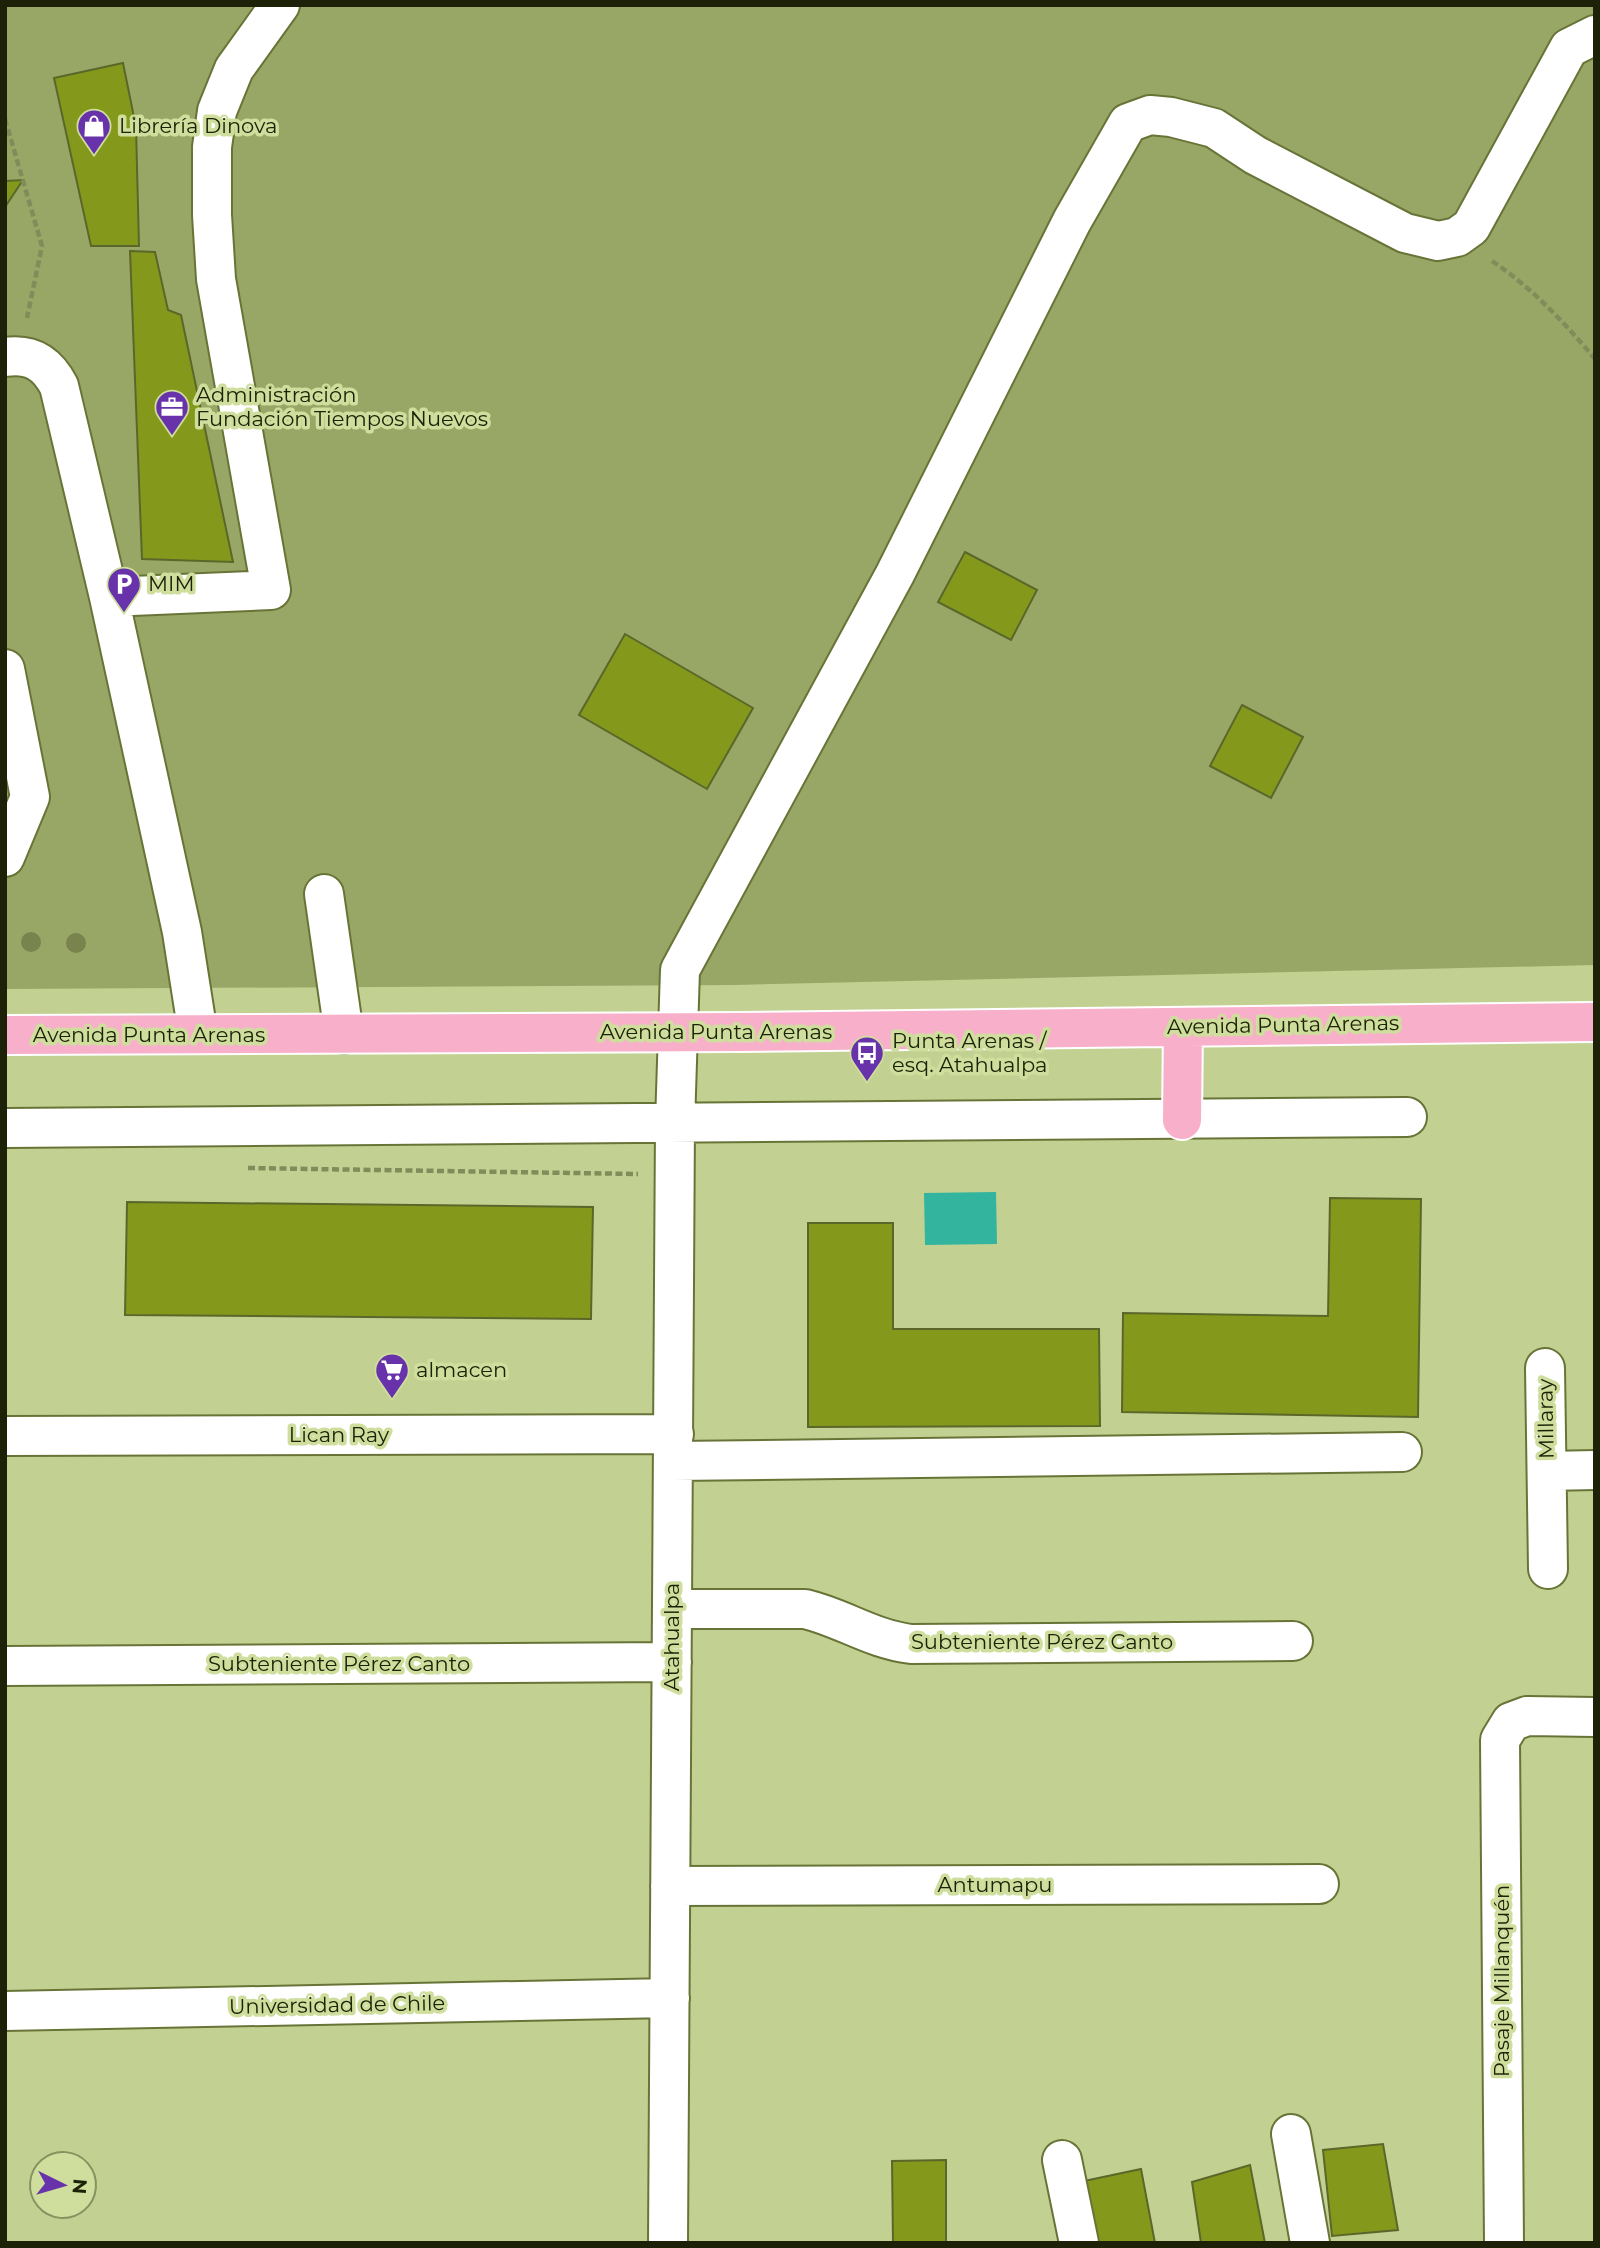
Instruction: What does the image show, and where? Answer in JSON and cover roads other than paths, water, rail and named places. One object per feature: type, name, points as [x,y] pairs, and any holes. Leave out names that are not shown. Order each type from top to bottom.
[{"type":"main road","name":"Avenida Punta Arenas","points":[[7,1037],[1595,1022]]},
{"type":"main road","points":[[1182,1120],[1183,1027]]},
{"type":"street","points":[[108,597],[271,590],[216,279],[212,147],[217,111],[233,69],[280,5]]},
{"type":"street","name":"Atahualpa","points":[[668,2243],[676,1175],[674,1123],[680,970],[895,574],[1072,221],[1128,123],[1150,115],[1171,117],[1214,128],[1255,155],[1405,233],[1438,241],[1457,237],[1471,227],[1569,48],[1595,35]]},
{"type":"street","points":[[12,356],[32,358],[44,364],[59,386],[182,932],[198,1034]]},
{"type":"street","points":[[5,669],[30,797],[5,857]]},
{"type":"street","points":[[324,894],[344,1034]]},
{"type":"street","points":[[5,1128],[1407,1117]]},
{"type":"street","name":"Millaray","points":[[1545,1368],[1548,1569]]},
{"type":"street","name":"Lican Ray","points":[[5,1436],[674,1448],[1402,1452]]},
{"type":"street","name":"Millaray","points":[[1547,1471],[1595,1470]]},
{"type":"street","name":"Subteniente Pérez Canto","points":[[672,1609],[805,1609],[872,1635],[911,1644],[1293,1641]]},
{"type":"street","name":"Subteniente Pérez Canto","points":[[5,1667],[672,1662]]},
{"type":"street","name":"Pasaje Millanquén","points":[[1504,2243],[1500,1740],[1511,1722],[1527,1716],[1595,1717]]},
{"type":"street","name":"Antumapu","points":[[670,1886],[1319,1884]]},
{"type":"street","name":"Universidad de Chile","points":[[5,2011],[670,1998]]},
{"type":"street","points":[[1292,2134],[1310,2243]]},
{"type":"street","points":[[1062,2160],[1079,2243]]},
{"type":"water","points":[[996,1192],[997,1244],[925,1245],[924,1193]]},
{"type":"place","name":"Librería Dinova","points":[[94,156]]},
{"type":"place","name":"Administración Fundación Tiempos Nuevos","points":[[172,437]]},
{"type":"place","name":"MIM","points":[[124,614]]},
{"type":"place","name":"Punta Arenas / esq. Atahualpa","points":[[867,1083]]},
{"type":"place","name":"almacen","points":[[392,1400]]}]
